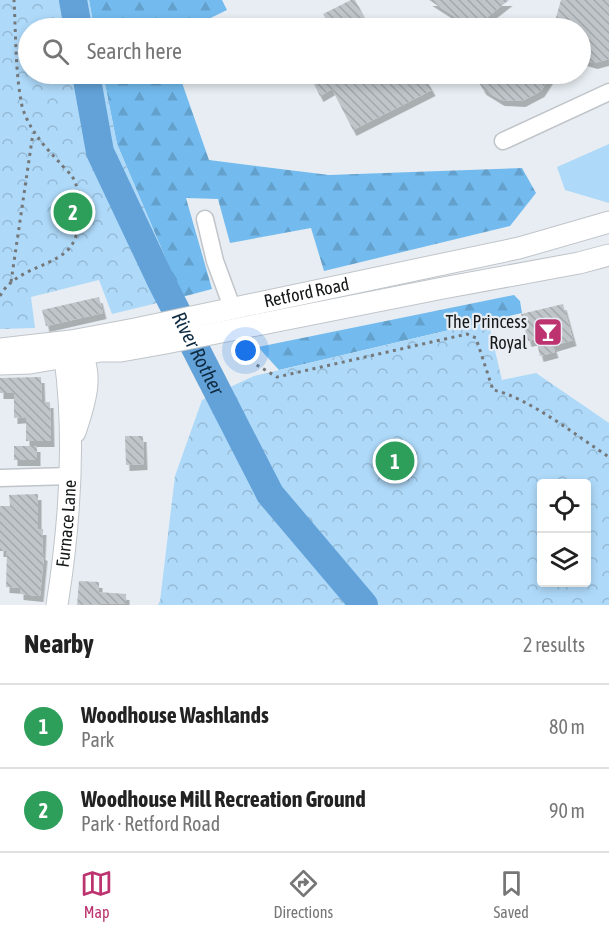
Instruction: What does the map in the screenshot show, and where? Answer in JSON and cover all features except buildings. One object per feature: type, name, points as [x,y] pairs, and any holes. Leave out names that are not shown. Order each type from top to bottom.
[{"type":"main road","name":"Retford Road","points":[[0,349],[121,351],[202,314],[519,248],[609,222]]},
{"type":"main road","name":"Retford Road","points":[[0,364],[30,363],[72,351],[163,333],[217,333],[240,329],[579,263],[609,255]]},
{"type":"main road","name":"Furnace Lane","points":[[72,351],[88,383],[84,406],[72,441]]},
{"type":"main road","name":"Furnace Lane","points":[[57,605],[63,569],[71,476],[72,351]]},
{"type":"main road","points":[[88,383],[121,351]]},
{"type":"street","points":[[503,141],[609,92]]},
{"type":"street","points":[[205,219],[215,261],[232,307]]},
{"type":"street","points":[[0,478],[71,476]]},
{"type":"path","points":[[14,0],[18,71]]},
{"type":"path","points":[[0,296],[11,282],[27,271],[53,260],[72,245],[80,223],[80,201],[72,177],[33,132],[23,107],[20,84]]},
{"type":"path","points":[[11,282],[33,132]]},
{"type":"path","points":[[240,329],[245,349],[255,364],[277,377],[467,334],[476,338],[493,390],[507,393],[534,408],[609,457]]},
{"type":"green space","points":[[0,0],[89,0],[92,18],[18,18],[18,84],[105,84],[117,144],[182,297],[112,314],[99,280],[31,297],[35,328],[0,329]]},
{"type":"green space","points":[[89,0],[222,0],[227,10],[211,18],[92,18]]},
{"type":"green space","points":[[105,84],[182,84],[209,160],[329,175],[522,168],[536,193],[510,226],[324,271],[311,228],[230,243],[218,199],[186,198],[212,289],[182,297],[117,144]]},
{"type":"green space","points":[[609,144],[609,203],[565,190],[557,167]]},
{"type":"green space","points":[[514,295],[520,301],[522,313],[279,370],[258,347]]},
{"type":"green space","points":[[488,321],[502,380],[536,373],[609,423],[609,605],[158,605],[175,476],[202,400],[254,376]]},
{"type":"waterway","name":"River Rother","points":[[73,0],[76,18]]},
{"type":"waterway","name":"River Rother","points":[[88,84],[100,152],[161,281],[270,494],[364,605]]},
{"type":"place","name":"Woodhouse Mill Recreation Ground","points":[[73,212]]},
{"type":"place","name":"The Princess Royal","points":[[548,332]]},
{"type":"place","name":"Woodhouse Washlands","points":[[395,461]]}]
